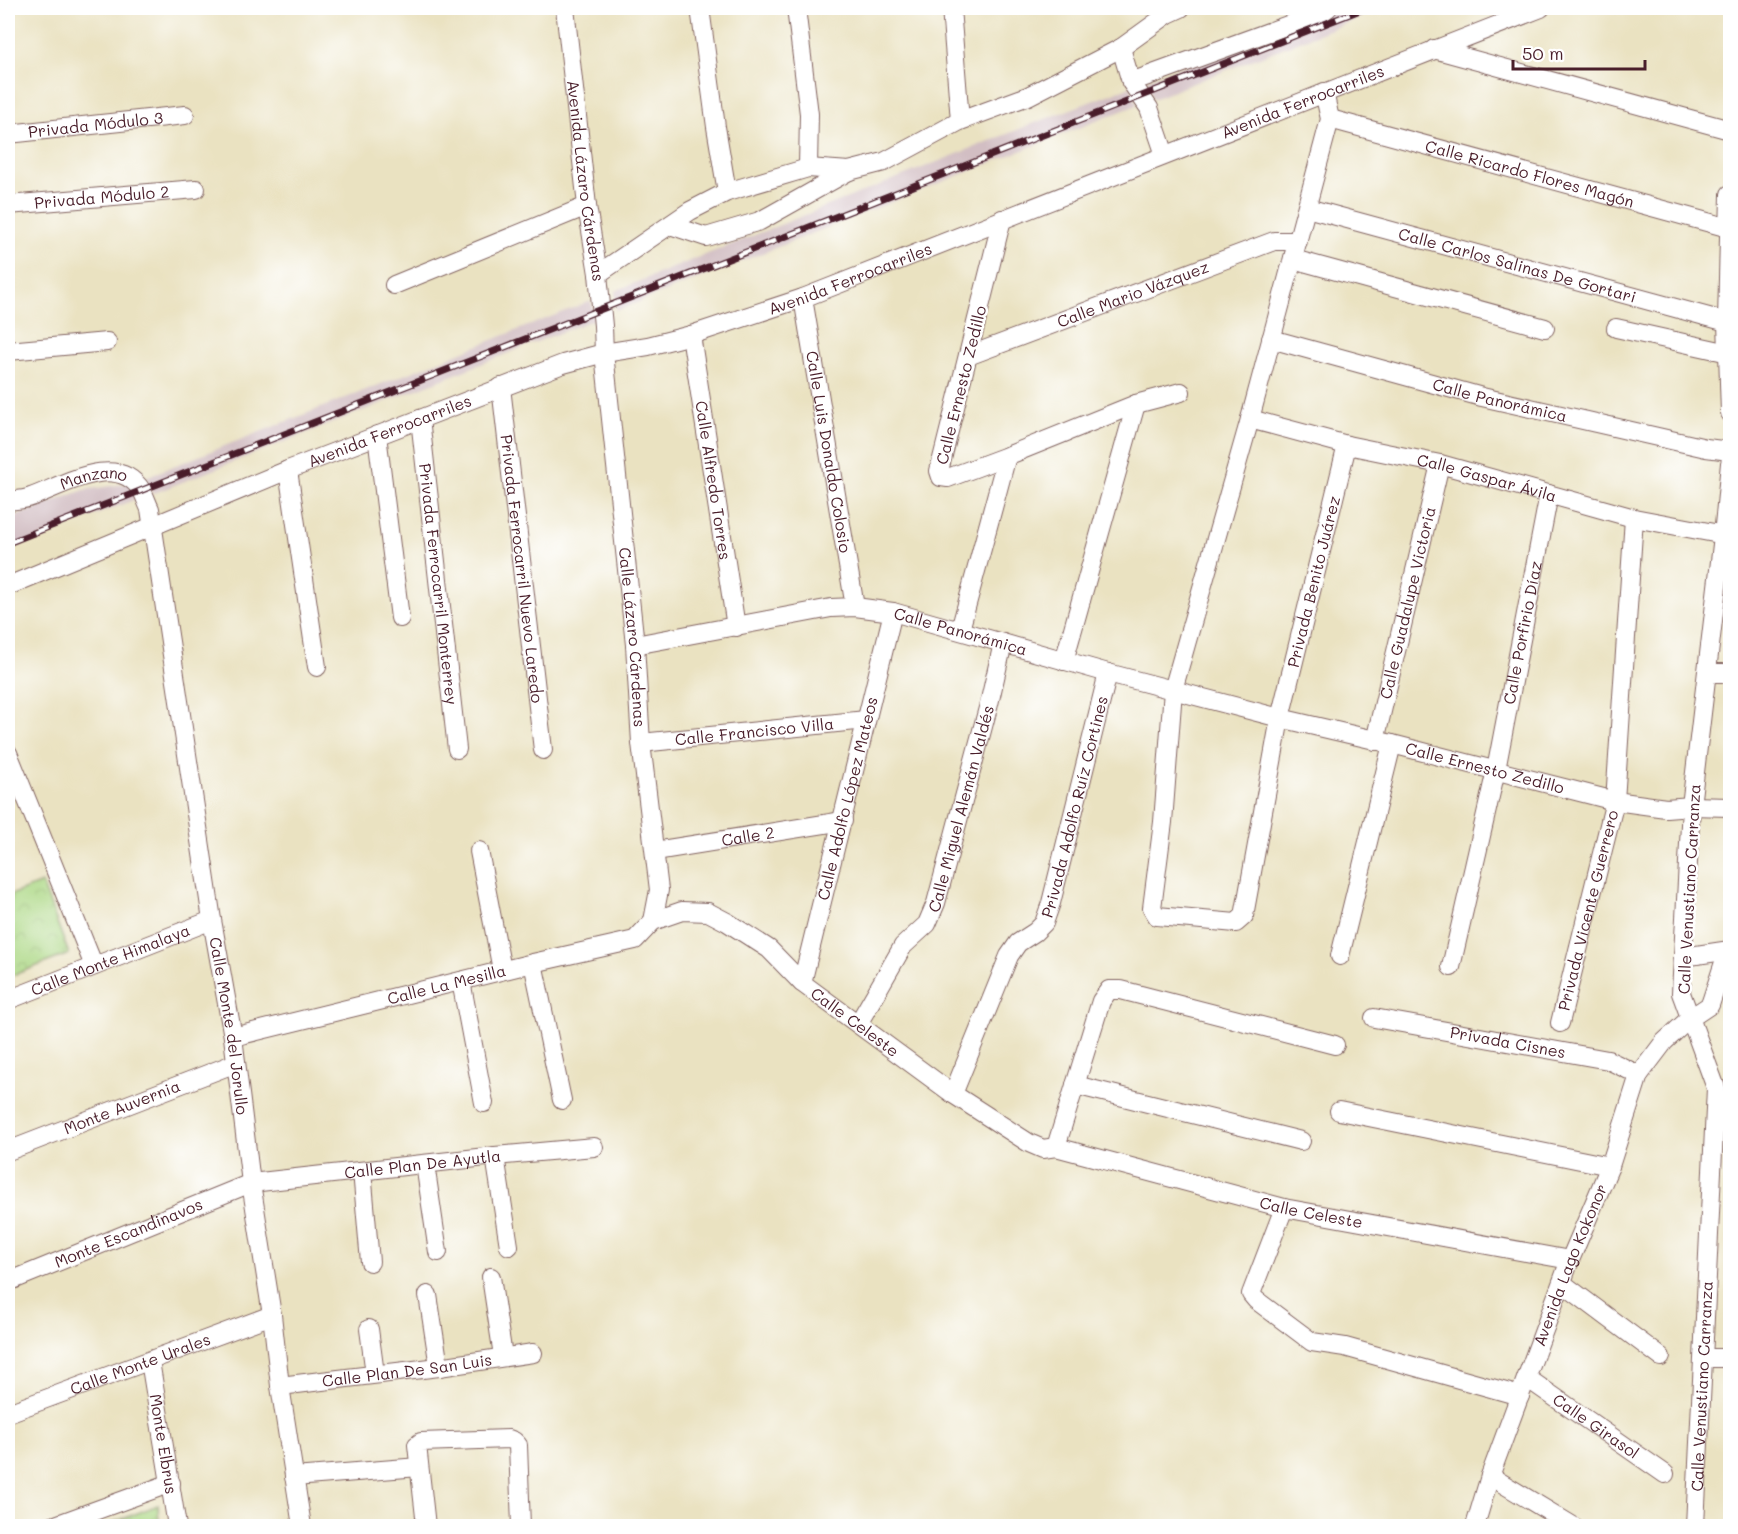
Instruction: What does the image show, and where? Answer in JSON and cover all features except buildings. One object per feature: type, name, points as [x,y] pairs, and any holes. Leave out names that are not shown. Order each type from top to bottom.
[{"type":"street","name":"Avenida Lázaro Cárdenas","points":[[566,8],[587,206],[598,274],[604,353]]},
{"type":"street","points":[[700,8],[727,192]]},
{"type":"street","points":[[796,8],[809,114],[808,168]]},
{"type":"street","points":[[951,8],[960,121]]},
{"type":"street","points":[[670,225],[706,237],[760,221],[849,171],[884,162],[960,121],[1028,96],[1121,48],[1168,14],[1181,8]]},
{"type":"street","points":[[1131,82],[1328,8]]},
{"type":"street","name":"Avenida Ferrocarriles","points":[[8,585],[288,470],[501,387],[563,364],[691,335],[803,298],[1541,8]]},
{"type":"street","points":[[1121,48],[1131,82],[1149,108],[1165,155]]},
{"type":"street","points":[[1434,49],[1731,130]]},
{"type":"street","points":[[1173,690],[1250,419],[1330,119],[1324,92]]},
{"type":"street","name":"Privada Módulo 3","points":[[8,134],[185,115]]},
{"type":"street","name":"Calle Ricardo Flores Magón","points":[[1330,119],[1729,228]]},
{"type":"street","points":[[598,274],[690,211],[727,192],[808,168],[849,171]]},
{"type":"street","name":"Privada Módulo 2","points":[[8,206],[195,189]]},
{"type":"street","points":[[1731,194],[1727,322],[1731,413]]},
{"type":"street","points":[[394,285],[587,206]]},
{"type":"street","name":"Calle Carlos Salinas De Gortari","points":[[1307,208],[1727,322]]},
{"type":"street","name":"Calle Ernesto Zedillo","points":[[1002,219],[939,471],[941,477],[948,478],[1008,456],[1136,404],[1181,392]]},
{"type":"street","name":"Calle Mario Vázquez","points":[[968,356],[1274,241],[1295,250],[1545,328]]},
{"type":"street","name":"Calle Luis Donaldo Colosio","points":[[803,298],[855,607]]},
{"type":"street","points":[[1616,328],[1729,353]]},
{"type":"street","name":"Calle Alfredo Torres","points":[[691,335],[736,627]]},
{"type":"street","name":"Calle Panorámica","points":[[1271,339],[1482,397],[1706,448],[1731,451]]},
{"type":"street","points":[[8,351],[107,342]]},
{"type":"street","name":"Calle Lázaro Cárdenas","points":[[604,353],[635,645],[641,743],[659,890],[653,921]]},
{"type":"street","name":"Privada Ferrocarril Nuevo Laredo","points":[[501,387],[543,750]]},
{"type":"street","points":[[1064,661],[1136,404]]},
{"type":"street","name":"Privada Ferrocarril Monterrey","points":[[420,418],[458,749]]},
{"type":"street","name":"Calle Gaspar Ávila","points":[[1250,419],[1347,445],[1440,464],[1634,518],[1727,536]]},
{"type":"street","points":[[377,435],[400,618]]},
{"type":"street","name":"Privada Benito Juárez","points":[[1173,690],[1163,822],[1152,908],[1157,916],[1236,923],[1244,916],[1280,718],[1347,445]]},
{"type":"street","points":[[960,630],[1008,456]]},
{"type":"street","name":"Calle Venustiano Carranza","points":[[1695,1527],[1724,1088],[1689,1019],[1681,993],[1691,806],[1727,536],[1731,463]]},
{"type":"street","name":"Calle Guadalupe Victoria","points":[[1340,956],[1440,464]]},
{"type":"street","points":[[288,470],[317,667]]},
{"type":"street","name":"Manzano","points":[[8,501],[28,498],[82,476],[102,473],[120,475],[132,481],[142,490],[150,508],[152,526]]},
{"type":"street","name":"Calle Porfirio Díaz","points":[[1451,967],[1496,770],[1549,494]]},
{"type":"street","name":"Privada Vicente Guerrero","points":[[1560,1023],[1615,801],[1634,518]]},
{"type":"street","name":"Calle Monte del Jorullo","points":[[152,526],[212,920],[233,1037],[250,1184],[272,1315],[280,1386],[302,1527]]},
{"type":"street","name":"Calle Panorámica","points":[[635,645],[831,608],[855,607],[893,612],[1064,661],[1280,718]]},
{"type":"street","name":"Calle Adolfo López Mateos","points":[[802,983],[893,612]]},
{"type":"street","name":"Calle Miguel Alemán Valdés","points":[[858,1024],[903,946],[927,924],[936,903],[1003,643]]},
{"type":"street","name":"Privada Adolfo Ruíz Cortines","points":[[953,1094],[1009,956],[1018,943],[1044,923],[1051,903],[1108,673]]},
{"type":"street","points":[[1707,673],[1731,673]]},
{"type":"street","name":"Calle Ernesto Zedillo","points":[[1280,718],[1615,801],[1666,808],[1731,807]]},
{"type":"street","name":"Calle Francisco Villa","points":[[641,743],[866,720]]},
{"type":"street","points":[[8,753],[93,966]]},
{"type":"street","name":"Calle 2","points":[[655,851],[843,821]]},
{"type":"street","points":[[479,850],[502,970]]},
{"type":"street","name":"Calle Celeste","points":[[653,921],[682,911],[708,912],[727,922],[769,949],[802,983],[953,1094],[1029,1143],[1043,1149],[1056,1147],[1284,1208],[1570,1260]]},
{"type":"street","name":"Calle Monte Himalaya","points":[[8,1000],[212,920]]},
{"type":"street","name":"Calle La Mesilla","points":[[233,1037],[502,970],[635,940],[653,921]]},
{"type":"street","points":[[1683,957],[1729,950]]},
{"type":"street","name":"Avenida Lago Kokonor","points":[[1475,1527],[1490,1476],[1570,1260],[1610,1166],[1639,1075],[1664,1042],[1689,1019],[1710,1005],[1729,950]]},
{"type":"street","points":[[532,963],[562,1100]]},
{"type":"street","points":[[460,981],[484,1103]]},
{"type":"street","points":[[1056,1147],[1101,1001],[1109,990],[1121,990],[1335,1045]]},
{"type":"street","name":"Privada Cisnes","points":[[1374,1018],[1608,1060],[1639,1075]]},
{"type":"street","name":"Monte Auvernia","points":[[8,1151],[236,1063]]},
{"type":"street","points":[[1075,1085],[1301,1141]]},
{"type":"street","points":[[1339,1111],[1610,1166]]},
{"type":"street","name":"Calle Plan De Ayutla","points":[[250,1184],[594,1147]]},
{"type":"street","points":[[495,1156],[509,1246]]},
{"type":"street","points":[[425,1164],[438,1251]]},
{"type":"street","points":[[362,1171],[370,1262]]},
{"type":"street","name":"Monte Escandinavos","points":[[8,1282],[250,1184]]},
{"type":"street","points":[[1284,1208],[1251,1294],[1256,1300],[1312,1342],[1345,1347],[1520,1396]]},
{"type":"street","points":[[491,1277],[503,1356]]},
{"type":"street","points":[[1562,1283],[1661,1357]]},
{"type":"street","points":[[428,1295],[439,1367]]},
{"type":"street","name":"Calle Monte Urales","points":[[8,1413],[272,1315]]},
{"type":"street","points":[[369,1329],[375,1374]]},
{"type":"street","name":"Calle Plan De San Luis","points":[[280,1386],[533,1353]]},
{"type":"street","points":[[1705,1358],[1731,1358]]},
{"type":"street","name":"Monte Elbrus","points":[[150,1360],[177,1527]]},
{"type":"street","name":"Calle Girasol","points":[[1527,1378],[1665,1474]]},
{"type":"street","points":[[426,1527],[417,1445],[421,1442],[509,1439],[518,1445],[521,1527]]},
{"type":"street","points":[[294,1477],[419,1467]]},
{"type":"street","points":[[1490,1476],[1573,1527]]},
{"type":"street","points":[[53,1527],[171,1483]]},
{"type":"shaded area","points":[[1337,8],[1384,8],[1153,99],[1146,80]]},
{"type":"shaded area","points":[[1131,86],[1137,105],[616,311],[615,291]]},
{"type":"shaded area","points":[[591,301],[595,319],[152,494],[146,477]]},
{"type":"shaded area","points":[[131,483],[136,499],[8,550],[8,519],[84,490]]},
{"type":"green space","points":[[42,883],[69,954],[8,977],[8,896]]},
{"type":"green space","points":[[158,1505],[159,1526],[104,1526]]},
{"type":"railway","points":[[8,543],[1365,8]]}]
